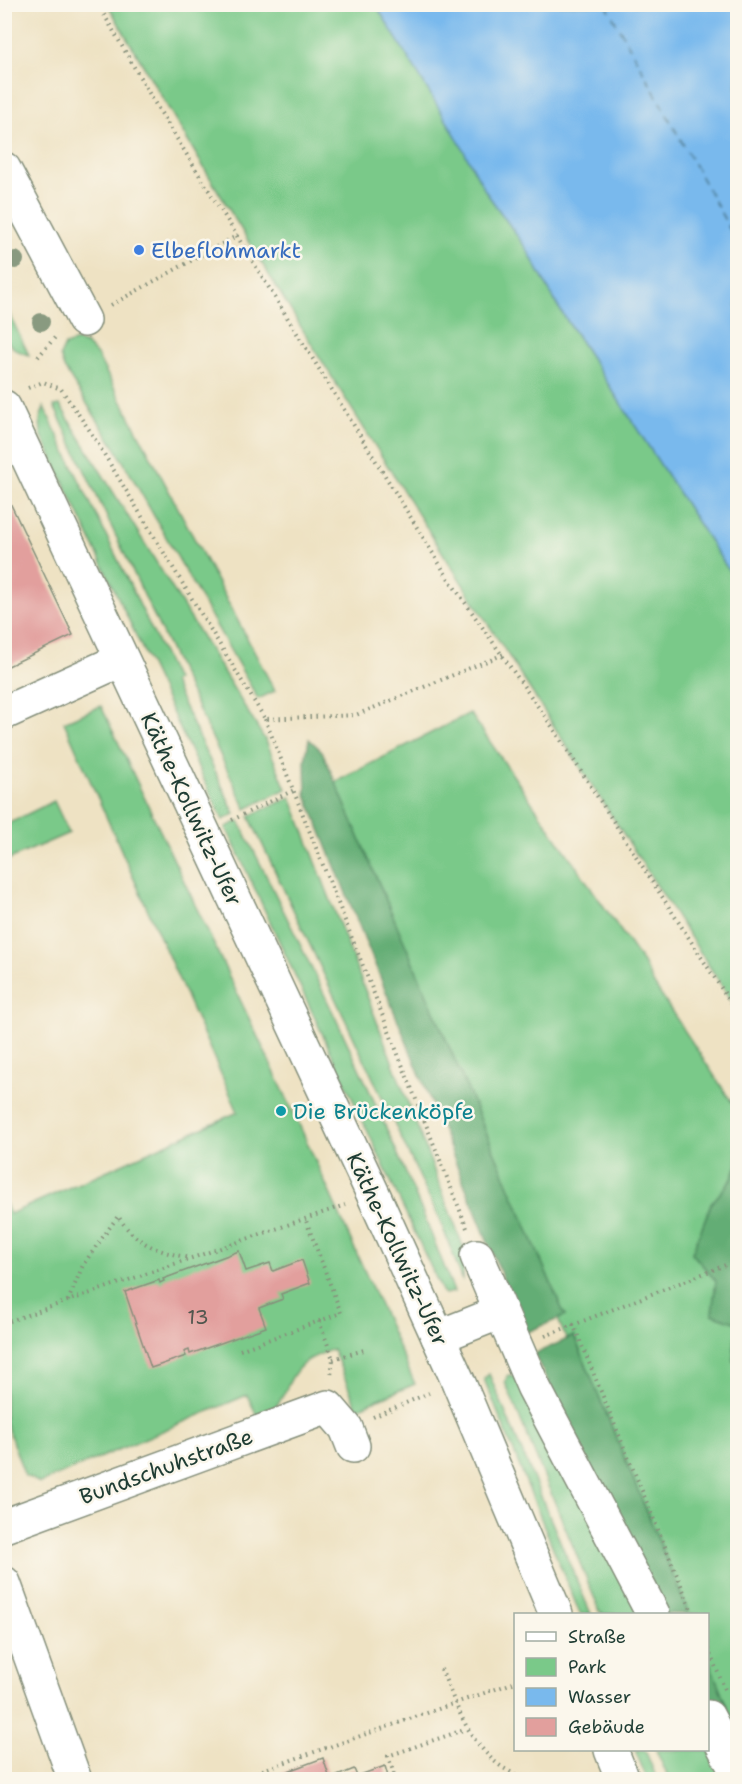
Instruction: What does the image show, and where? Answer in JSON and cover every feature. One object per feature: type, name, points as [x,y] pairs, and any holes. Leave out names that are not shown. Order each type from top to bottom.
[{"type":"main road","points":[[4,169],[84,320]]},
{"type":"main road","name":"Käthe-Kollwitz-Ufer","points":[[4,407],[374,1196],[458,1381],[556,1613]]},
{"type":"main road","points":[[4,713],[121,660]]},
{"type":"main road","points":[[477,1256],[532,1386],[652,1613]]},
{"type":"main road","points":[[438,1338],[501,1312]]},
{"type":"main road","name":"Bundschuhstraße","points":[[4,1526],[342,1427]]},
{"type":"main road","points":[[4,1583],[75,1779]]},
{"type":"main road","points":[[718,1709],[738,1774]]},
{"type":"path","points":[[98,4],[450,580],[504,654],[738,1014]]},
{"type":"path","points":[[38,357],[56,335],[238,235]]},
{"type":"path","points":[[43,382],[62,389],[90,431],[265,719],[477,1256]]},
{"type":"path","points":[[265,719],[356,715],[504,654]]},
{"type":"path","points":[[236,818],[294,790]]},
{"type":"path","points":[[4,1323],[374,1196]]},
{"type":"path","points":[[68,1301],[91,1251],[118,1216],[128,1231],[143,1244],[191,1259]]},
{"type":"path","points":[[240,1350],[341,1313],[305,1218]]},
{"type":"path","points":[[693,1613],[573,1324],[738,1260]]},
{"type":"path","points":[[320,1321],[333,1359],[364,1350]]},
{"type":"path","points":[[342,1427],[458,1381]]},
{"type":"path","points":[[709,1655],[718,1709]]},
{"type":"path","points":[[441,1669],[466,1730],[476,1744],[499,1765],[523,1779]]},
{"type":"path","points":[[234,1779],[514,1683]]},
{"type":"path","points":[[396,1779],[388,1756],[466,1730]]},
{"type":"green space","points":[[376,4],[456,136],[486,192],[526,248],[559,308],[737,583],[737,1009],[337,386],[108,5]]},
{"type":"green space","points":[[4,305],[29,355],[20,352],[8,343],[4,330]]},
{"type":"green space","points":[[77,341],[86,344],[97,355],[275,691],[258,699],[116,449],[64,368],[60,356],[65,345]]},
{"type":"green space","points":[[60,405],[267,743],[286,789],[246,809],[54,406]]},
{"type":"green space","points":[[44,407],[176,680],[173,682],[235,814],[223,820],[41,434],[40,419]]},
{"type":"green space","points":[[101,706],[299,1124],[415,1384],[357,1408],[333,1349],[303,1364],[296,1371],[276,1406],[258,1418],[247,1395],[40,1483],[25,1476],[5,1421],[5,1202],[10,1214],[238,1112],[64,722]]},
{"type":"green space","points":[[470,713],[643,963],[653,983],[737,1110],[737,1165],[732,1179],[711,1204],[692,1253],[716,1281],[712,1314],[737,1323],[733,1361],[738,1365],[737,1732],[709,1662],[709,1613],[689,1613],[574,1336],[566,1339],[558,1319],[565,1316],[335,782]]},
{"type":"green space","points":[[309,739],[322,751],[565,1316],[525,1333],[306,795],[305,761]]},
{"type":"green space","points":[[291,797],[464,1249],[463,1281],[439,1218],[249,816]]},
{"type":"green space","points":[[54,801],[69,833],[5,861],[5,825]]},
{"type":"green space","points":[[239,821],[325,995],[406,1172],[454,1292],[445,1294],[442,1291],[226,827]]},
{"type":"green space","points":[[737,1165],[737,1323],[712,1314],[716,1281],[692,1253],[711,1204],[732,1179]]},
{"type":"green space","points":[[737,1323],[737,1365],[733,1361]]},
{"type":"green space","points":[[574,1336],[689,1613],[664,1613],[534,1354]]},
{"type":"green space","points":[[489,1374],[591,1613],[580,1613],[484,1379]]},
{"type":"green space","points":[[508,1375],[516,1376],[645,1613],[601,1613],[505,1382]]},
{"type":"green space","points":[[709,1662],[737,1732],[737,1759],[709,1701]]},
{"type":"green space","points":[[635,1751],[645,1751],[657,1779],[647,1779]]},
{"type":"green space","points":[[656,1751],[709,1751],[732,1779],[669,1779]]},
{"type":"water","points":[[376,5],[737,5],[737,583],[559,308],[526,248],[486,192],[456,136]]},
{"type":"building","points":[[4,490],[73,635],[4,668]]},
{"type":"building","points":[[239,1251],[246,1271],[270,1263],[273,1271],[302,1260],[310,1283],[281,1294],[283,1299],[259,1308],[266,1327],[190,1354],[189,1350],[184,1352],[186,1356],[151,1368],[125,1292],[159,1280],[160,1283],[164,1281],[163,1279]]},
{"type":"building","points":[[323,1758],[330,1779],[354,1769],[357,1776],[385,1766],[389,1780],[264,1780]]},
{"type":"ferry route","points":[[606,4],[738,244]]},
{"type":"place","name":"Elbeflohmarkt","points":[[139,250]]},
{"type":"place","name":"Die Brückenköpfe","points":[[281,1111]]}]
